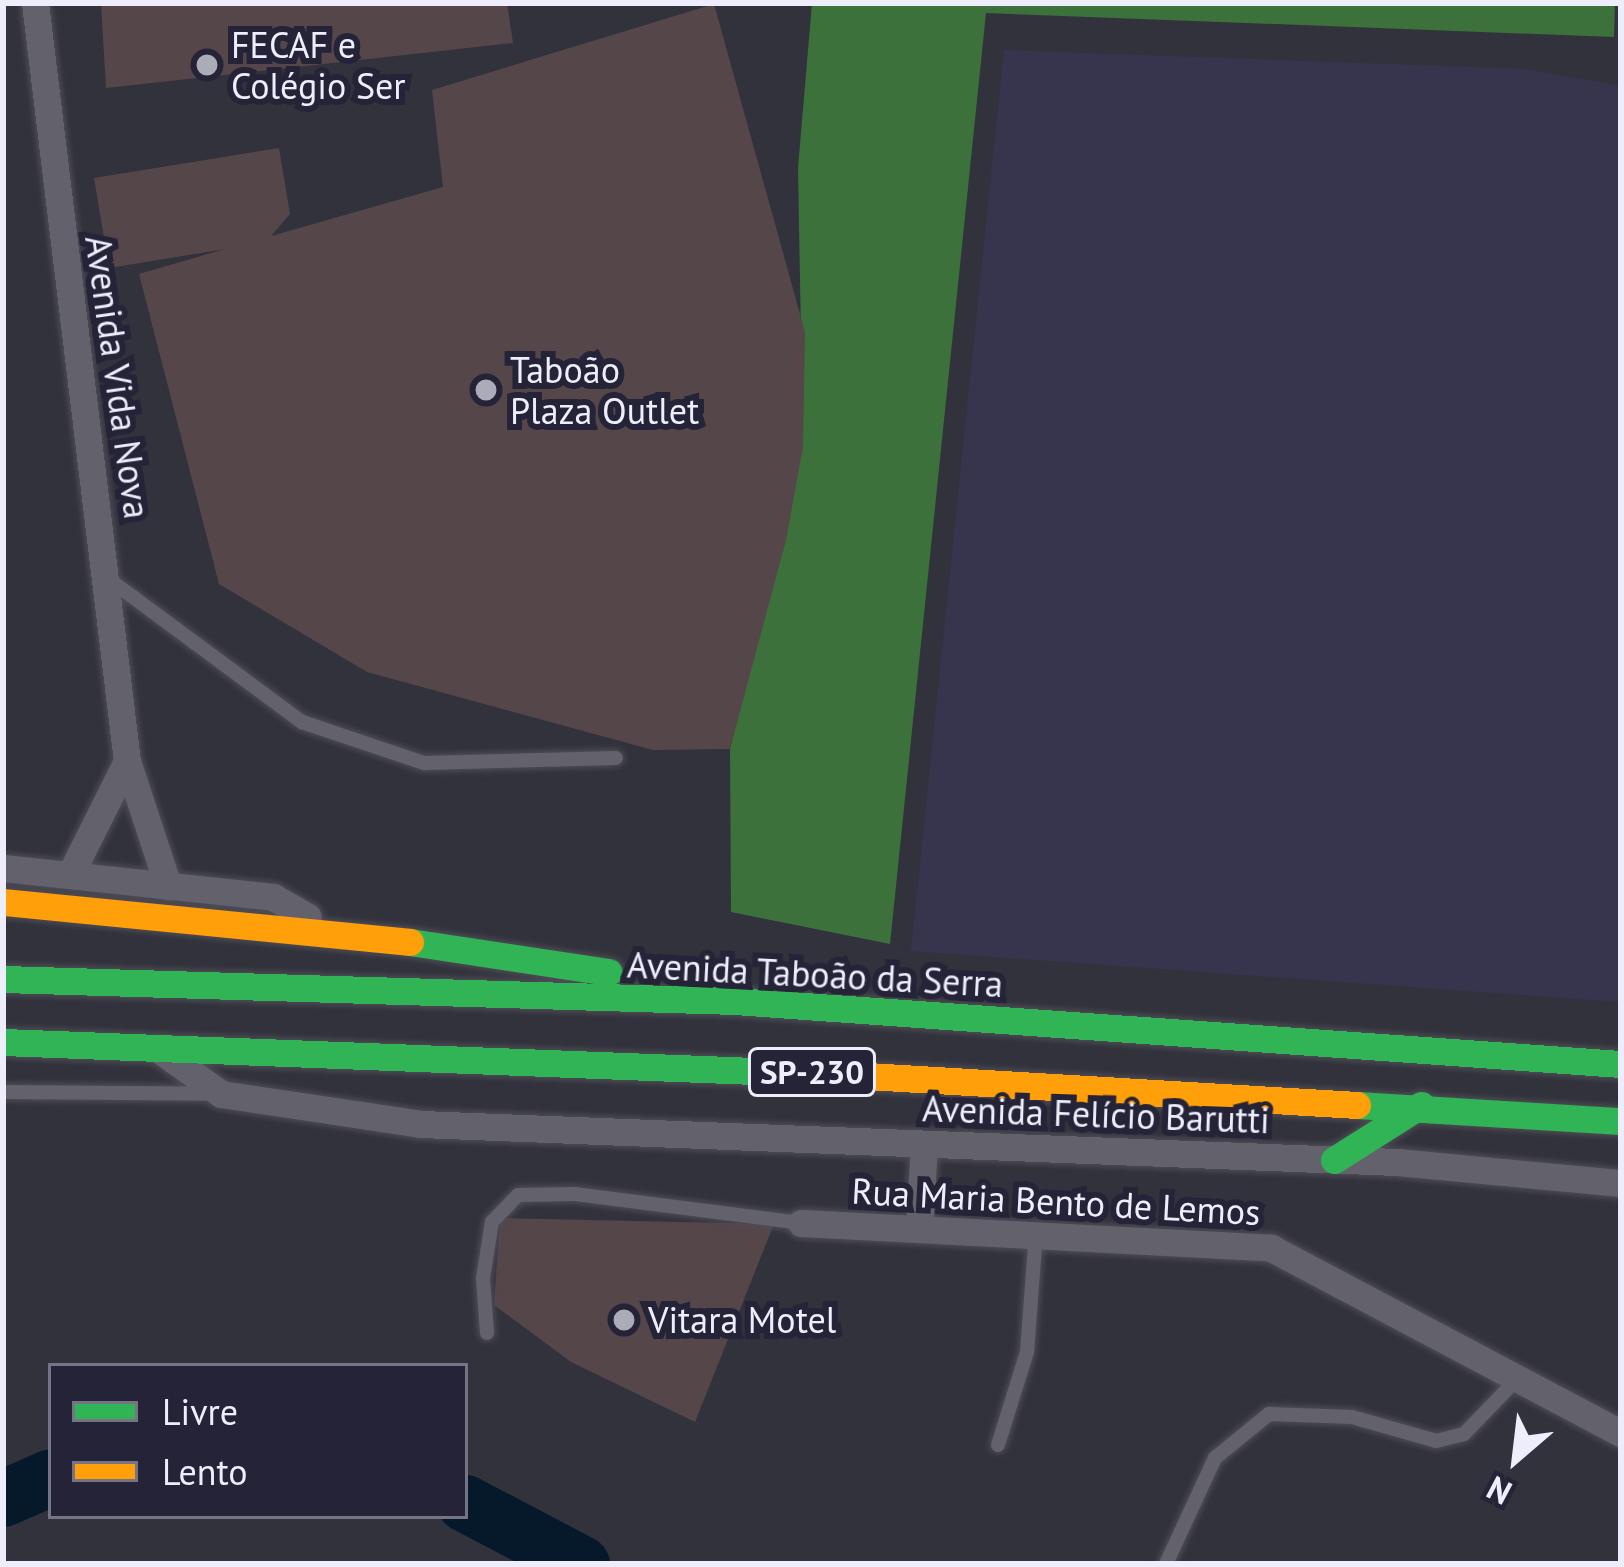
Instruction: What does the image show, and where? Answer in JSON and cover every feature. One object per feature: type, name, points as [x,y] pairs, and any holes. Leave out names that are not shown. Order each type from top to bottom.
[{"type":"highway","points":[[3,902],[327,928],[869,1011]]},
{"type":"highway","name":"Avenida Taboão da Serra","points":[[3,980],[869,1011],[1621,1064]]},
{"type":"highway","name":"SP-230","points":[[3,1042],[598,1060],[1421,1105],[1621,1121]]},
{"type":"highway","points":[[1334,1160],[1421,1105]]},
{"type":"street","name":"Avenida Vida Nova","points":[[35,3],[81,410],[110,580],[127,761],[168,886]]},
{"type":"street","points":[[70,875],[127,761]]},
{"type":"street","points":[[3,868],[272,897],[327,928]]},
{"type":"street","name":"Avenida Felício Barutti","points":[[154,1046],[221,1094],[421,1124],[1334,1160],[1621,1183]]},
{"type":"street","points":[[919,1228],[924,1144]]},
{"type":"street","name":"Rua Maria Bento de Lemos","points":[[801,1223],[1271,1248],[1621,1433]]},
{"type":"lane","points":[[110,580],[302,722],[424,763],[616,758]]},
{"type":"lane","points":[[3,1092],[221,1094]]},
{"type":"lane","points":[[487,1333],[483,1277],[492,1222],[518,1195],[575,1194],[801,1223]]},
{"type":"lane","points":[[998,1445],[1027,1352],[1036,1232]]},
{"type":"lane","points":[[1166,1564],[1215,1458],[1269,1414],[1352,1417],[1436,1441],[1464,1434],[1519,1377]]},
{"type":"shaded area","points":[[1004,50],[1525,69],[1621,86],[1621,1002],[911,951]]},
{"type":"green space","points":[[812,3],[1615,3],[1614,37],[986,13],[890,944],[731,912],[730,749],[803,447],[798,168]]},
{"type":"building","name":"FECAF e Colégio Ser","points":[[101,3],[507,3],[513,43],[106,88]]},
{"type":"building","name":"Taboão Plaza Outlet","points":[[714,4],[805,332],[803,447],[786,540],[730,749],[653,750],[367,672],[219,584],[139,274],[225,249],[109,268],[94,178],[279,148],[290,214],[271,236],[443,187],[432,90]]},
{"type":"building","name":"Vitara Motel","points":[[500,1218],[774,1224],[695,1422],[571,1362],[494,1305]]},
{"type":"waterway","points":[[3,1498],[48,1478]]},
{"type":"waterway","points":[[468,1505],[581,1564]]},
{"type":"traffic: fast","points":[[410,942],[609,972]]},
{"type":"traffic: fast","points":[[3,979],[735,1001],[1621,1064]]},
{"type":"traffic: fast","points":[[3,1042],[834,1074]]},
{"type":"traffic: fast","points":[[1357,1105],[1621,1121]]},
{"type":"traffic: fast","points":[[1334,1160],[1421,1105]]},
{"type":"traffic: slow","points":[[3,902],[410,942]]},
{"type":"traffic: slow","points":[[834,1074],[1357,1105]]},
{"type":"place","name":"FECAF e Colégio Ser","points":[[207,65]]},
{"type":"place","name":"Taboão Plaza Outlet","points":[[486,390]]},
{"type":"place","name":"Vitara Motel","points":[[624,1320]]}]
